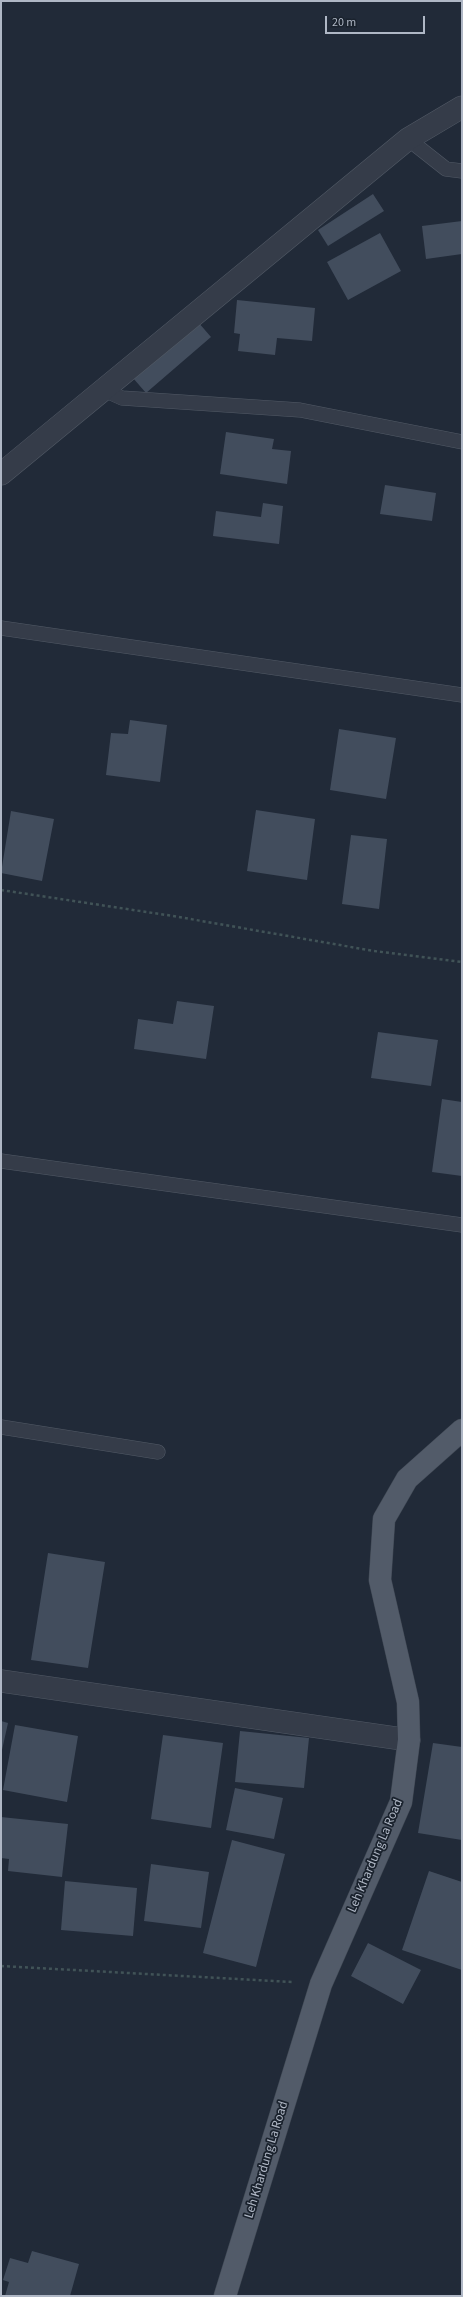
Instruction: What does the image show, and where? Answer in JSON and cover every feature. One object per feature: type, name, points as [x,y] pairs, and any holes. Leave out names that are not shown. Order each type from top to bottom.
[{"type":"main road","name":"Leh Khardung La Road","points":[[225,2296],[321,1984],[401,1802],[409,1740],[408,1702],[380,1580],[384,1519],[407,1479],[462,1430]]},
{"type":"street","points":[[1,474],[102,389],[408,139],[462,107]]},
{"type":"street","points":[[1,1681],[409,1740]]},
{"type":"lane","points":[[408,139],[446,169],[462,171]]},
{"type":"lane","points":[[102,389],[122,398],[300,410],[462,442]]},
{"type":"lane","points":[[1,628],[462,695]]},
{"type":"lane","points":[[1,1161],[462,1225]]},
{"type":"lane","points":[[1,1427],[158,1452]]},
{"type":"path","points":[[1,890],[174,916],[374,951],[462,962]]},
{"type":"path","points":[[1,1966],[321,1984]]},
{"type":"building","points":[[373,194],[384,211],[328,246],[318,230]]},
{"type":"building","points":[[462,221],[462,254],[426,259],[422,226]]},
{"type":"building","points":[[380,233],[401,271],[348,300],[327,262]]},
{"type":"building","points":[[237,300],[315,308],[312,341],[277,338],[275,355],[238,351],[240,334],[234,333]]},
{"type":"building","points":[[198,322],[211,337],[146,393],[133,378]]},
{"type":"building","points":[[226,432],[274,439],[272,449],[291,451],[287,484],[220,474]]},
{"type":"building","points":[[385,485],[436,493],[432,521],[380,514]]},
{"type":"building","points":[[263,503],[283,506],[279,544],[213,536],[216,511],[261,517]]},
{"type":"building","points":[[130,720],[167,725],[160,782],[106,775],[111,733],[128,734]]},
{"type":"building","points":[[339,729],[396,738],[386,799],[330,790]]},
{"type":"building","points":[[256,810],[315,819],[307,880],[247,871]]},
{"type":"building","points":[[11,811],[54,819],[42,881],[1,873]]},
{"type":"building","points":[[351,835],[387,839],[379,909],[342,904]]},
{"type":"building","points":[[177,1001],[214,1006],[206,1059],[134,1049],[138,1019],[173,1024]]},
{"type":"building","points":[[378,1032],[438,1040],[431,1086],[371,1078]]},
{"type":"building","points":[[442,1099],[462,1102],[462,1176],[432,1172]]},
{"type":"building","points":[[48,1553],[105,1562],[88,1668],[31,1660]]},
{"type":"building","points":[[1,1721],[8,1723],[2,1750],[1,1750]]},
{"type":"building","points":[[15,1725],[78,1736],[67,1802],[3,1790]]},
{"type":"building","points":[[240,1731],[309,1738],[304,1788],[235,1782]]},
{"type":"building","points":[[163,1735],[223,1743],[211,1828],[151,1819]]},
{"type":"building","points":[[433,1743],[462,1747],[462,1840],[418,1833]]},
{"type":"building","points":[[235,1788],[283,1798],[274,1839],[226,1830]]},
{"type":"building","points":[[1,1817],[68,1824],[62,1877],[8,1871],[9,1859],[1,1858]]},
{"type":"building","points":[[232,1840],[285,1854],[256,1967],[203,1953]]},
{"type":"building","points":[[151,1864],[209,1872],[201,1928],[144,1921]]},
{"type":"building","points":[[429,1871],[462,1882],[462,1970],[402,1950]]},
{"type":"building","points":[[65,1881],[137,1888],[133,1936],[61,1930]]},
{"type":"building","points":[[368,1943],[421,1970],[403,2004],[351,1976]]},
{"type":"building","points":[[32,2251],[79,2264],[70,2296],[5,2296],[9,2282],[3,2280],[10,2258],[28,2263]]}]
